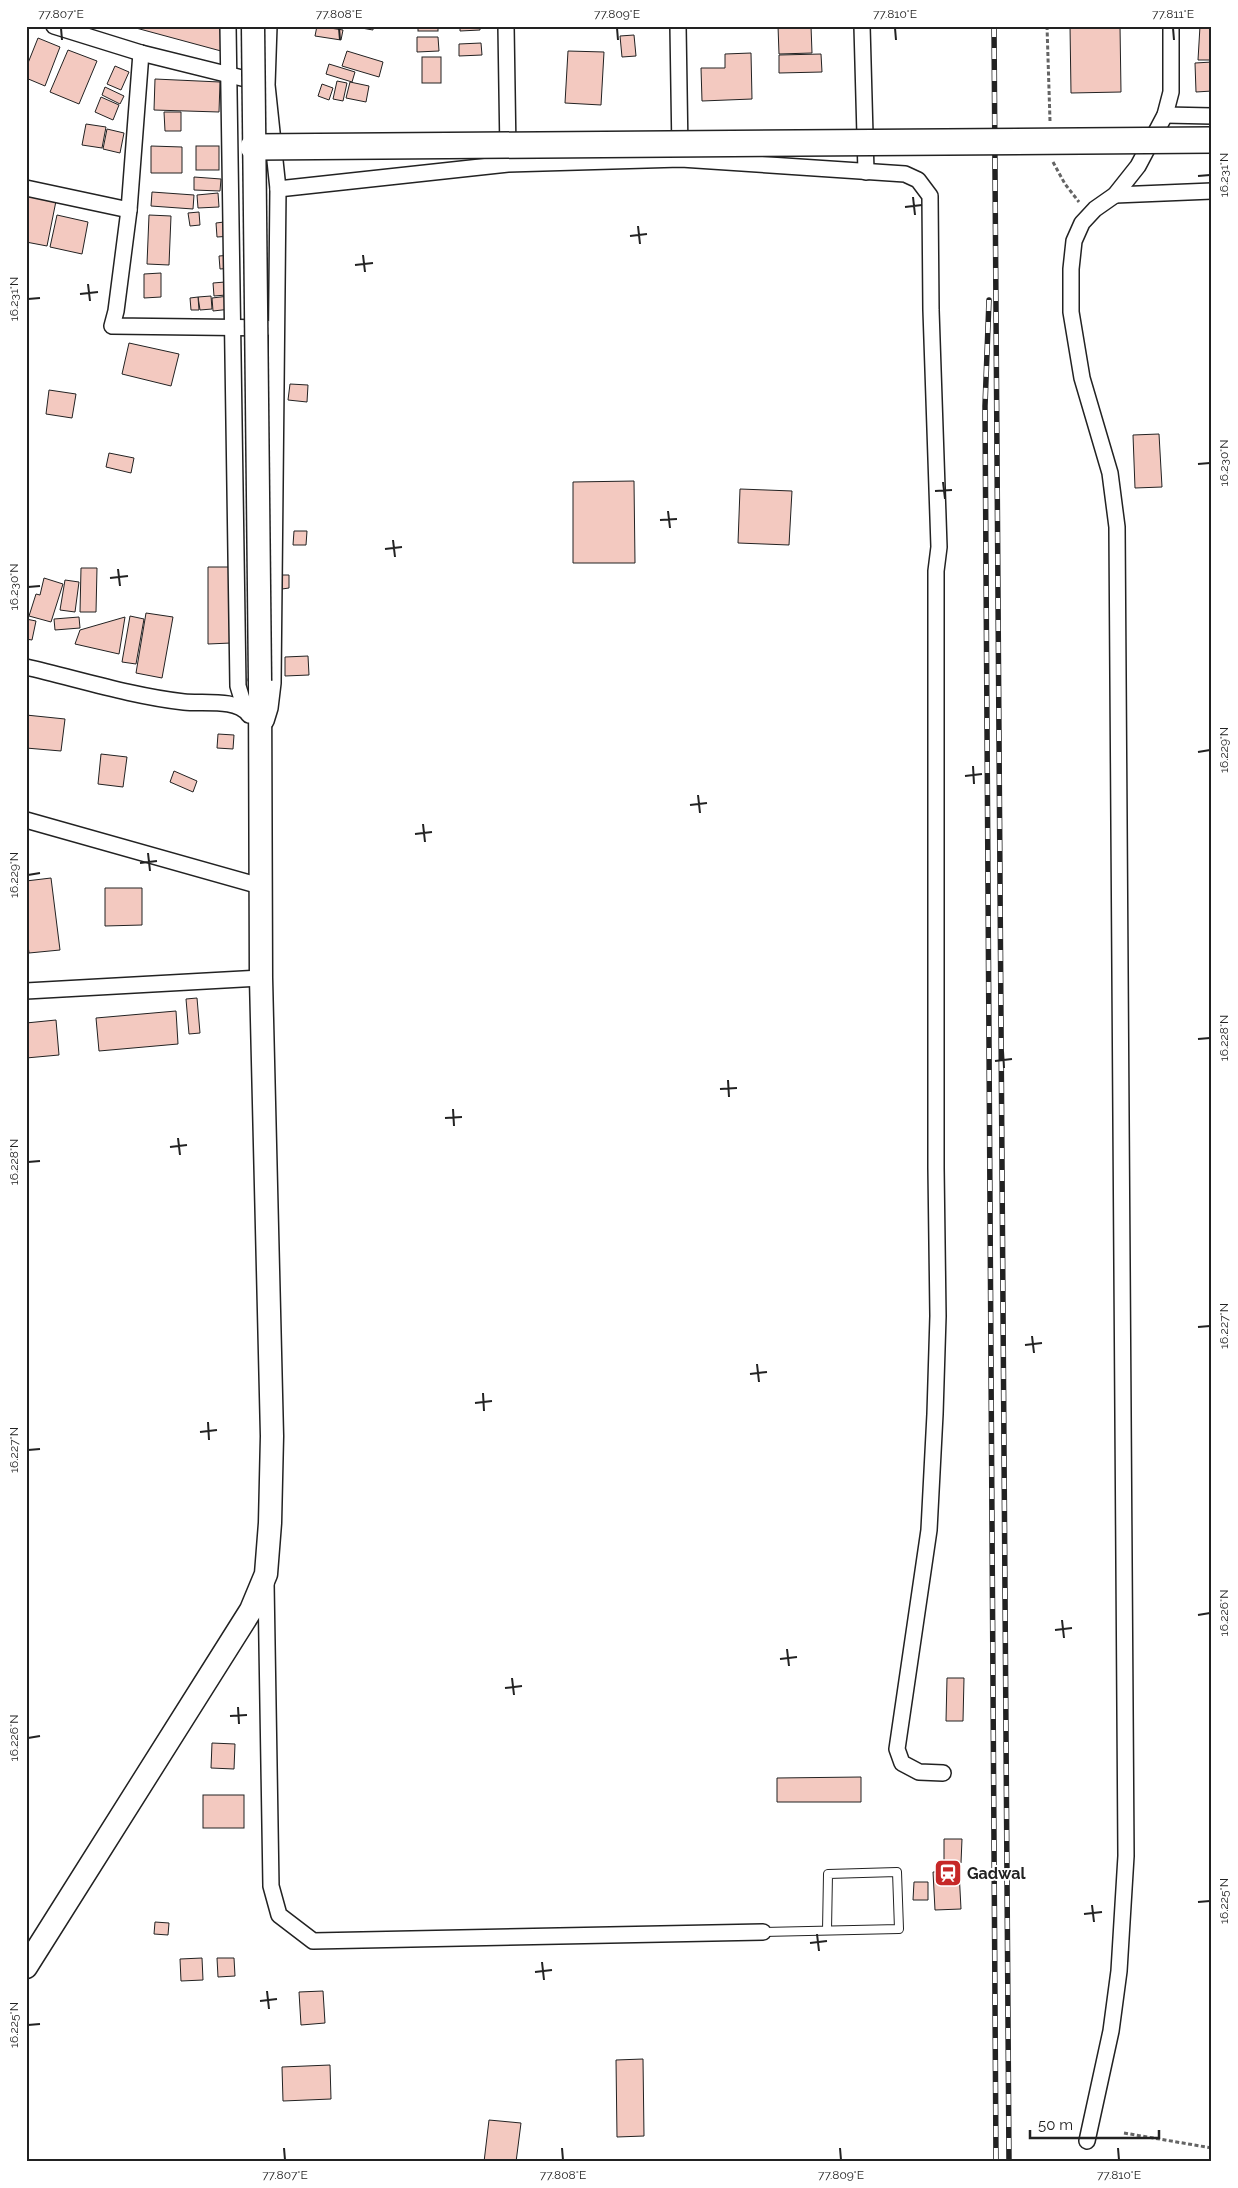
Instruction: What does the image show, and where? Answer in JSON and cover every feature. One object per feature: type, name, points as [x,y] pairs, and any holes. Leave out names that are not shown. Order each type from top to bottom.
[{"type":"main road","points":[[26,1967],[251,1610],[266,1574],[270,1523],[272,1436],[261,978],[262,731],[253,146],[253,26]]},
{"type":"main road","points":[[253,146],[1212,140]]},
{"type":"street","points":[[54,26],[141,53],[268,85]]},
{"type":"street","points":[[228,26],[238,686],[245,709],[262,731]]},
{"type":"street","points":[[262,731],[270,708],[273,683],[277,327],[278,189],[268,85],[269,26]]},
{"type":"street","points":[[506,26],[508,164]]},
{"type":"street","points":[[678,26],[681,159]]},
{"type":"street","points":[[862,26],[866,172]]},
{"type":"street","points":[[1087,2141],[1111,2031],[1119,1970],[1126,1856],[1117,527],[1110,473],[1082,378],[1071,312],[1071,269],[1074,241],[1082,223],[1095,209],[1115,195],[1138,166],[1166,115],[1170,92],[1171,26]]},
{"type":"street","points":[[141,53],[129,210],[116,311],[112,326],[277,327]]},
{"type":"street","points":[[1166,115],[1212,116]]},
{"type":"street","points":[[278,189],[508,164],[681,159],[904,174],[918,180],[930,196],[931,310],[939,547],[936,571],[936,1139],[938,1316],[928,1530],[897,1749],[902,1763],[919,1772],[943,1773]]},
{"type":"street","points":[[26,188],[129,210]]},
{"type":"street","points":[[1115,195],[1212,191]]},
{"type":"street","points":[[26,666],[156,699],[225,704],[245,709]]},
{"type":"street","points":[[26,820],[260,886]]},
{"type":"street","points":[[26,991],[261,978]]},
{"type":"street","points":[[266,1574],[271,1886],[279,1915],[313,1941],[763,1932]]},
{"type":"lane","points":[[763,1932],[899,1929],[897,1872],[828,1874],[827,1930]]},
{"type":"path","points":[[1124,2133],[1212,2148]]},
{"type":"building","points":[[136,26],[221,26],[221,51],[136,28]]},
{"type":"building","points":[[317,26],[343,30],[341,40],[315,36]]},
{"type":"building","points":[[350,26],[373,26],[373,30]]},
{"type":"building","points":[[418,26],[438,26],[438,31],[418,31]]},
{"type":"building","points":[[460,26],[480,26],[480,30],[460,31]]},
{"type":"building","points":[[696,26],[714,26],[714,27],[697,28]]},
{"type":"building","points":[[778,26],[811,26],[812,53],[779,54]]},
{"type":"building","points":[[1070,26],[1120,26],[1121,92],[1071,93]]},
{"type":"building","points":[[1200,26],[1212,26],[1212,60],[1198,60]]},
{"type":"building","points":[[634,35],[636,56],[622,57],[620,36]]},
{"type":"building","points":[[417,37],[438,37],[439,51],[417,52]]},
{"type":"building","points":[[38,38],[60,47],[45,86],[26,78],[26,68]]},
{"type":"building","points":[[481,43],[482,55],[459,56],[459,44]]},
{"type":"building","points":[[68,50],[97,61],[79,104],[50,92]]},
{"type":"building","points":[[347,51],[383,62],[379,77],[342,66]]},
{"type":"building","points":[[568,51],[604,52],[601,105],[565,103]]},
{"type":"building","points":[[751,53],[752,99],[702,101],[701,68],[725,68],[725,54]]},
{"type":"building","points":[[821,54],[822,72],[779,73],[779,55]]},
{"type":"building","points":[[422,57],[441,57],[441,83],[422,83]]},
{"type":"building","points":[[1212,62],[1212,91],[1196,92],[1195,63]]},
{"type":"building","points":[[329,64],[355,72],[352,82],[326,74]]},
{"type":"building","points":[[115,66],[129,72],[121,90],[107,84]]},
{"type":"building","points":[[155,79],[220,82],[219,112],[154,110]]},
{"type":"building","points":[[337,81],[347,83],[343,101],[333,99]]},
{"type":"building","points":[[350,82],[369,86],[366,102],[346,98]]},
{"type":"building","points":[[322,84],[333,88],[329,100],[318,96]]},
{"type":"building","points":[[105,87],[124,96],[120,104],[102,95]]},
{"type":"building","points":[[101,97],[119,105],[113,120],[95,112]]},
{"type":"building","points":[[164,112],[181,112],[181,131],[165,131]]},
{"type":"building","points":[[86,124],[106,127],[102,148],[82,145]]},
{"type":"building","points":[[107,129],[124,133],[120,153],[103,149]]},
{"type":"building","points":[[151,146],[182,147],[182,173],[151,173]]},
{"type":"building","points":[[196,146],[219,146],[219,170],[196,170]]},
{"type":"building","points":[[194,177],[221,179],[220,191],[194,190]]},
{"type":"building","points":[[152,192],[194,195],[193,209],[151,206]]},
{"type":"building","points":[[218,193],[219,207],[198,208],[197,195]]},
{"type":"building","points":[[26,195],[56,201],[47,246],[26,242]]},
{"type":"building","points":[[199,212],[200,225],[190,226],[188,213]]},
{"type":"building","points":[[57,215],[88,222],[82,254],[50,247]]},
{"type":"building","points":[[149,215],[171,216],[169,265],[147,264]]},
{"type":"building","points":[[232,221],[232,236],[217,237],[216,223]]},
{"type":"building","points":[[232,255],[233,268],[220,269],[219,256]]},
{"type":"building","points":[[161,273],[161,297],[144,298],[144,274]]},
{"type":"building","points":[[225,282],[226,295],[214,296],[213,283]]},
{"type":"building","points":[[211,296],[212,309],[200,310],[198,297]]},
{"type":"building","points":[[229,296],[231,309],[213,311],[212,298]]},
{"type":"building","points":[[198,297],[199,310],[191,310],[190,298]]},
{"type":"building","points":[[129,343],[179,354],[171,386],[122,374]]},
{"type":"building","points":[[290,384],[308,385],[307,402],[288,400]]},
{"type":"building","points":[[49,390],[76,394],[72,418],[46,414]]},
{"type":"building","points":[[1159,434],[1162,487],[1135,488],[1133,435]]},
{"type":"building","points":[[109,453],[134,458],[131,473],[106,467]]},
{"type":"building","points":[[634,481],[635,563],[573,563],[573,482]]},
{"type":"building","points":[[740,489],[792,491],[789,545],[738,543]]},
{"type":"building","points":[[294,531],[307,531],[306,545],[293,545]]},
{"type":"building","points":[[208,567],[231,567],[231,643],[208,644]]},
{"type":"building","points":[[81,568],[97,568],[96,612],[80,612]]},
{"type":"building","points":[[281,575],[289,575],[289,588],[282,589]]},
{"type":"building","points":[[44,578],[63,584],[51,622],[29,616],[36,594],[40,595]]},
{"type":"building","points":[[65,580],[79,582],[75,612],[60,610]]},
{"type":"building","points":[[146,613],[173,617],[162,678],[136,673]]},
{"type":"building","points":[[130,616],[144,619],[136,664],[122,662]]},
{"type":"building","points":[[79,617],[80,628],[55,630],[54,619]]},
{"type":"building","points":[[125,617],[119,654],[75,644],[80,630]]},
{"type":"building","points":[[26,619],[36,621],[32,640],[26,639]]},
{"type":"building","points":[[308,656],[309,675],[285,676],[285,657]]},
{"type":"building","points":[[26,715],[65,719],[61,751],[26,748]]},
{"type":"building","points":[[218,734],[234,735],[233,749],[217,748]]},
{"type":"building","points":[[101,754],[127,757],[123,787],[98,784]]},
{"type":"building","points":[[174,771],[197,781],[193,792],[170,782]]},
{"type":"building","points":[[51,878],[60,950],[29,953],[26,931],[26,881]]},
{"type":"building","points":[[105,888],[142,888],[142,925],[105,926]]},
{"type":"building","points":[[197,998],[200,1033],[189,1034],[186,999]]},
{"type":"building","points":[[176,1011],[178,1044],[99,1051],[96,1018]]},
{"type":"building","points":[[56,1020],[59,1055],[26,1058],[26,1023]]},
{"type":"building","points":[[947,1678],[964,1678],[963,1721],[946,1721]]},
{"type":"building","points":[[212,1743],[235,1744],[234,1769],[211,1768]]},
{"type":"building","points":[[861,1777],[861,1802],[777,1802],[777,1778]]},
{"type":"building","points":[[203,1795],[244,1795],[244,1828],[203,1828]]},
{"type":"building","points":[[944,1839],[962,1839],[961,1863],[944,1863]]},
{"type":"building","points":[[959,1871],[961,1909],[935,1910],[933,1872]]},
{"type":"building","points":[[914,1882],[928,1882],[928,1900],[913,1900]]},
{"type":"building","points":[[155,1922],[169,1923],[168,1935],[154,1934]]},
{"type":"building","points":[[202,1958],[203,1980],[181,1981],[180,1959]]},
{"type":"building","points":[[217,1958],[234,1958],[235,1976],[218,1977]]},
{"type":"building","points":[[323,1991],[325,2023],[301,2025],[299,1992]]},
{"type":"building","points":[[643,2059],[644,2136],[617,2137],[616,2060]]},
{"type":"building","points":[[330,2065],[331,2099],[283,2101],[282,2067]]},
{"type":"building","points":[[489,2120],[521,2123],[516,2162],[484,2162]]},
{"type":"railway","points":[[994,26],[1009,2162]]},
{"type":"railway","points":[[989,300],[985,406],[996,2162]]},
{"type":"place","name":"Gadwal","points":[[948,1873]]}]
